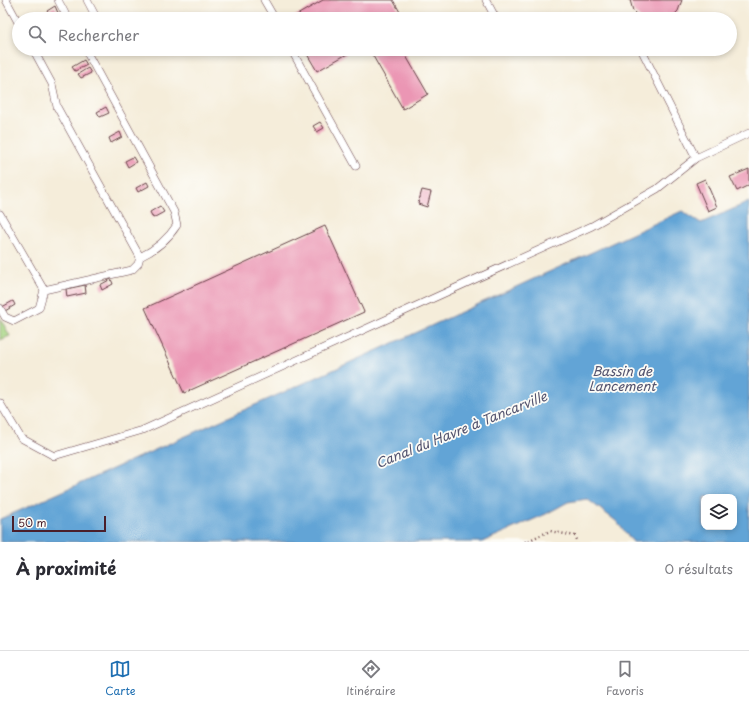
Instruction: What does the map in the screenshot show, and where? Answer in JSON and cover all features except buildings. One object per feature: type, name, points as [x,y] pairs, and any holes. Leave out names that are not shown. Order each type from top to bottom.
[{"type":"lane","points":[[6,0],[12,12]]},
{"type":"lane","points":[[58,0],[64,12]]},
{"type":"lane","points":[[87,0],[93,12]]},
{"type":"lane","points":[[264,0],[271,12]]},
{"type":"lane","points":[[486,0],[492,12]]},
{"type":"lane","points":[[37,56],[52,84],[57,107],[140,257],[138,264],[132,270],[44,290]]},
{"type":"lane","points":[[89,56],[176,218],[176,225],[172,233],[151,252],[140,257]]},
{"type":"lane","points":[[295,56],[356,166]]},
{"type":"lane","points":[[645,56],[696,158]]},
{"type":"lane","points":[[0,403],[21,438],[54,456],[143,430],[592,226],[657,189],[696,158],[749,133]]},
{"type":"lane","points":[[0,214],[44,290],[39,308],[14,321],[5,317],[0,308]]},
{"type":"path","points":[[525,542],[550,531],[575,536],[578,542]]},
{"type":"green space","points":[[0,318],[10,336],[0,340]]},
{"type":"water","name":"Bassin de Lancement","points":[[749,202],[749,542],[633,542],[616,521],[587,499],[568,502],[546,514],[482,542],[0,542],[0,519],[411,335],[682,211],[701,223]]},
{"type":"water label","name":"Canal du Havre à Tancarville","points":[[461,429]]}]
